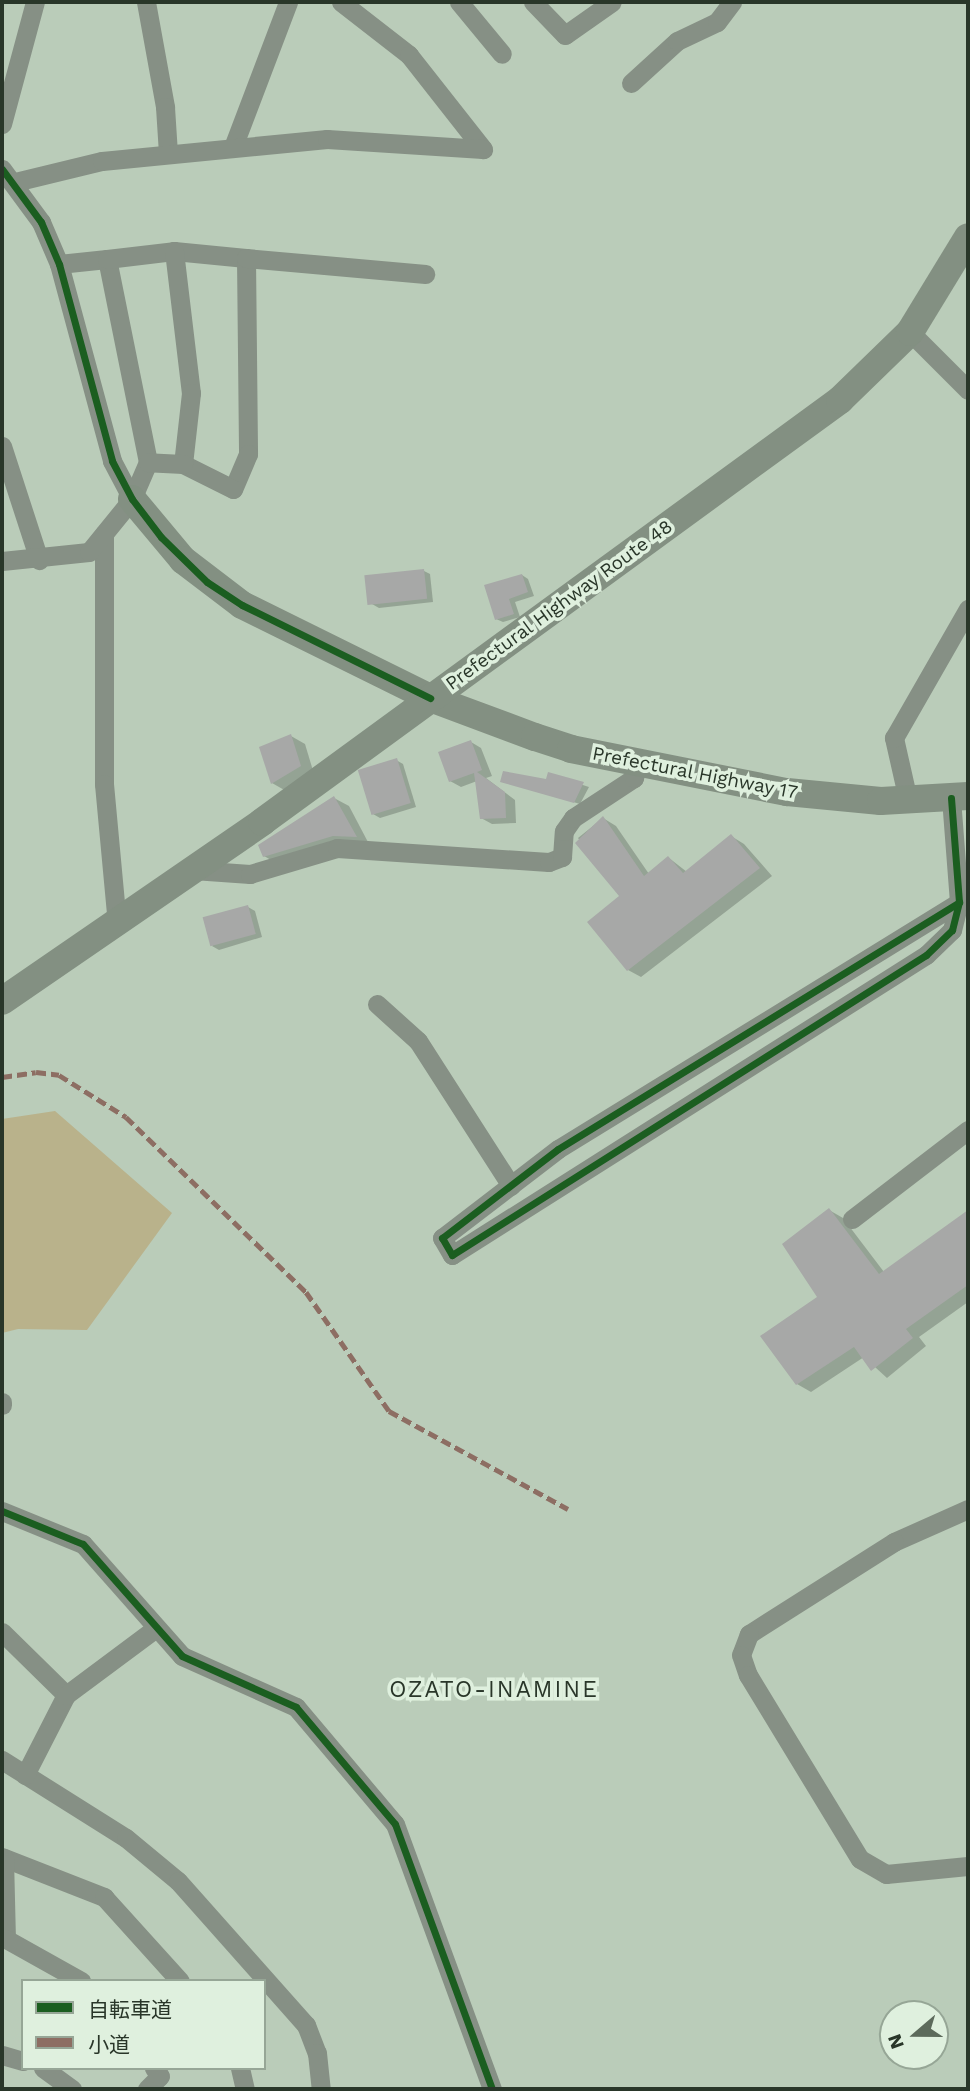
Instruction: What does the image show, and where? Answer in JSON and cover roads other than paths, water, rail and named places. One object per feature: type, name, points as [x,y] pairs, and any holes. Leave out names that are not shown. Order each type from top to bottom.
[{"type":"main road","name":"Prefectural Highway Route 48","points":[[2,1001],[193,870],[808,425],[858,385],[910,332],[968,237]]},
{"type":"main road","name":"Prefectural Highway 17","points":[[132,499],[160,537],[207,582],[279,625],[430,698],[571,749],[787,792],[908,800],[960,797]]},
{"type":"street","points":[[2,124],[35,2]]},
{"type":"street","points":[[146,2],[165,107],[168,153]]},
{"type":"street","points":[[233,146],[288,2]]},
{"type":"street","points":[[132,499],[112,461],[59,264],[41,222],[6,174],[168,153],[327,139],[483,149],[409,54],[341,2]]},
{"type":"street","points":[[459,2],[502,54]]},
{"type":"street","points":[[533,2],[565,35],[610,2]]},
{"type":"street","points":[[631,83],[677,41],[716,22],[732,2]]},
{"type":"street","points":[[59,264],[174,251],[425,274]]},
{"type":"street","points":[[174,251],[191,393],[183,464]]},
{"type":"street","points":[[148,462],[183,464],[233,489],[248,454],[246,258]]},
{"type":"street","points":[[2,561],[39,560],[89,552],[132,499],[148,462],[107,259]]},
{"type":"street","points":[[910,332],[968,390]]},
{"type":"street","points":[[2,446],[39,560]]},
{"type":"street","points":[[104,534],[104,784],[117,923]]},
{"type":"street","points":[[908,800],[894,738],[968,609]]},
{"type":"street","points":[[193,870],[250,874],[337,848],[550,862],[562,857],[565,831],[573,818],[634,778],[638,762]]},
{"type":"street","points":[[959,902],[558,1149],[442,1238],[452,1255],[912,966],[952,930],[959,902],[960,797]]},
{"type":"street","points":[[377,1004],[418,1041],[511,1185]]},
{"type":"street","points":[[852,1219],[968,1130]]},
{"type":"street","points":[[968,1509],[894,1542],[749,1634],[741,1655],[748,1675],[860,1859],[886,1874],[968,1866]]},
{"type":"street","points":[[2,1511],[83,1544],[181,1656],[296,1707],[395,1824],[492,2089]]},
{"type":"street","points":[[25,1774],[66,1695],[156,1628]]},
{"type":"street","points":[[2,1632],[66,1695]]},
{"type":"street","points":[[2,1760],[125,1838],[178,1881],[265,1979]]},
{"type":"street","points":[[77,1979],[4,1939],[3,1857],[104,1897],[178,1979]]},
{"type":"street","points":[[266,1980],[306,2025],[317,2053],[321,2089]]},
{"type":"street","points":[[2,2055],[21,2060]]},
{"type":"street","points":[[46,2070],[72,2089]]},
{"type":"street","points":[[148,2089],[160,2076],[156,2070]]},
{"type":"street","points":[[241,2070],[246,2089]]},
{"type":"district","name":"OZATO-INAMINE","points":[[494,1690]]}]
